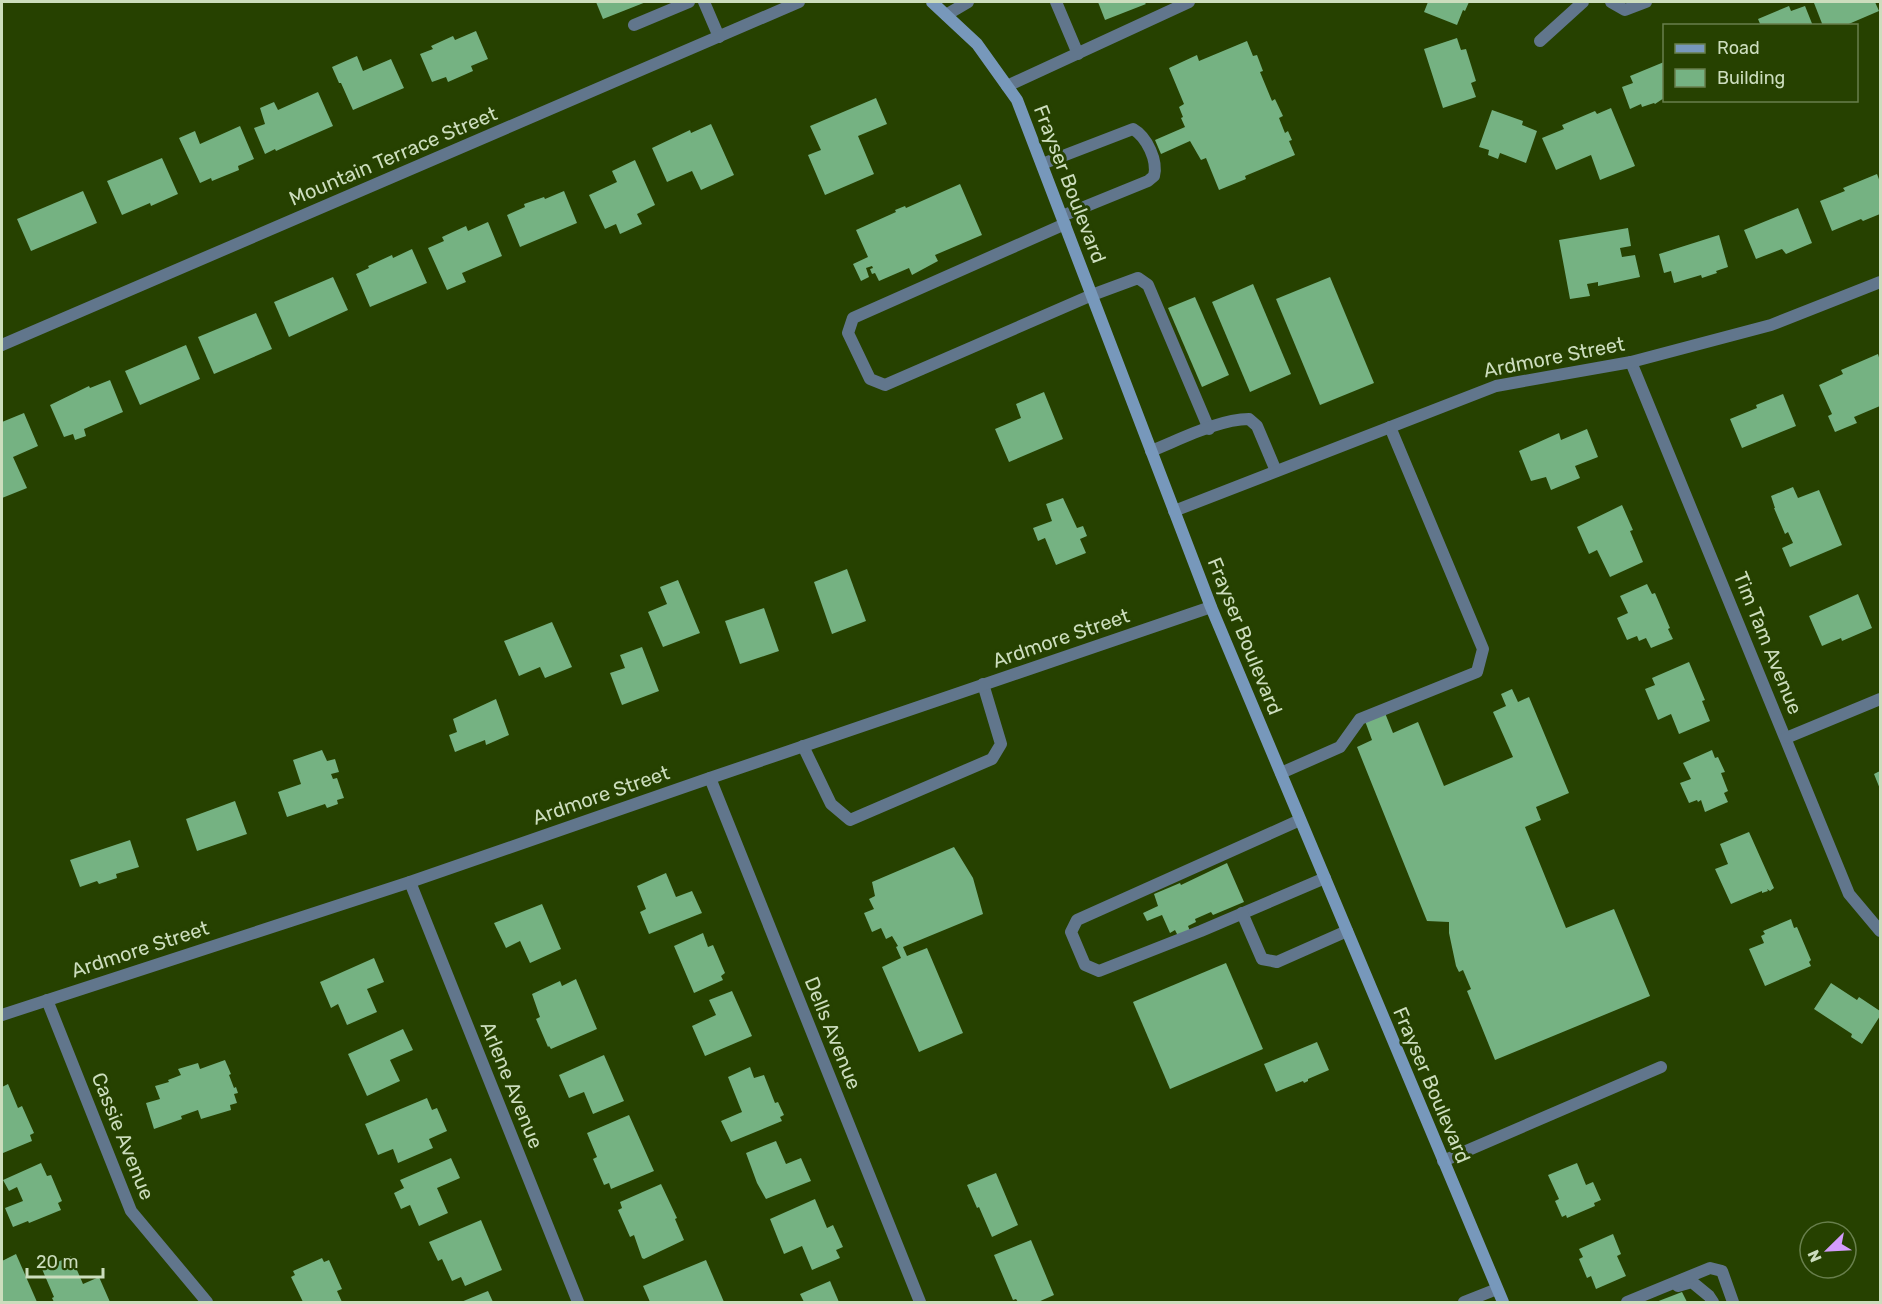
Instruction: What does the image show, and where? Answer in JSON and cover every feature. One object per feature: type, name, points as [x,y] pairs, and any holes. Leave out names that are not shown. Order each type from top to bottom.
[{"type":"main road","name":"Frayser Boulevard","points":[[932,2],[977,44],[1017,100],[1211,607],[1503,1302]]},
{"type":"street","points":[[634,25],[689,2]]},
{"type":"street","points":[[704,2],[719,37]]},
{"type":"street","name":"Mountain Terrace Street","points":[[2,345],[799,2]]},
{"type":"street","points":[[946,15],[968,2]]},
{"type":"street","points":[[1056,2],[1078,54]]},
{"type":"street","points":[[1007,86],[1189,2]]},
{"type":"street","points":[[1540,42],[1583,2]]},
{"type":"street","points":[[1611,2],[1625,10],[1646,2]]},
{"type":"street","points":[[1042,164],[1133,129],[1141,133],[1156,169],[1154,176],[1148,181],[853,318],[848,333],[870,379],[885,386],[1092,295],[1138,278],[1148,285],[1209,429]]},
{"type":"street","name":"Ardmore Street","points":[[1174,511],[1496,386],[1631,362],[1771,325],[1881,282]]},
{"type":"street","name":"Tim Tam Avenue","points":[[1631,362],[1850,894],[1881,931]]},
{"type":"street","points":[[1151,451],[1209,429],[1249,418],[1257,426],[1276,471]]},
{"type":"street","points":[[1281,773],[1340,747],[1360,719],[1477,672],[1483,649],[1390,426]]},
{"type":"street","name":"Ardmore Street","points":[[2,1015],[410,882],[1211,607]]},
{"type":"street","points":[[803,746],[831,804],[850,820],[992,759],[1001,744],[983,684]]},
{"type":"street","points":[[1786,738],[1881,699]]},
{"type":"street","name":"Dells Avenue","points":[[710,778],[920,1302]]},
{"type":"street","points":[[1300,820],[1077,920],[1071,932],[1085,965],[1099,971],[1325,878]]},
{"type":"street","name":"Arlene Avenue","points":[[410,882],[578,1302]]},
{"type":"street","points":[[1242,913],[1262,959],[1277,962],[1347,931]]},
{"type":"street","name":"Cassie Avenue","points":[[47,1000],[131,1211],[207,1302]]},
{"type":"street","points":[[1443,1161],[1661,1066]]},
{"type":"street","points":[[1627,1302],[1710,1268],[1722,1271],[1733,1302]]},
{"type":"street","points":[[1647,1302],[1662,1296],[1676,1286],[1692,1282],[1713,1302]]},
{"type":"street","points":[[1464,1302],[1497,1289]]},
{"type":"building","points":[[596,2],[646,2],[603,19]]},
{"type":"building","points":[[1098,2],[1144,2],[1146,4],[1105,20]]},
{"type":"building","points":[[1428,2],[1469,2],[1457,25],[1424,12]]},
{"type":"building","points":[[1875,2],[1879,11],[1849,24],[1822,24],[1814,3]]},
{"type":"building","points":[[1789,6],[1791,11],[1805,6],[1812,24],[1760,24],[1758,19]]},
{"type":"building","points":[[476,31],[488,59],[471,66],[473,71],[448,82],[446,77],[432,82],[420,54],[433,49],[431,46],[453,36],[455,40]]},
{"type":"building","points":[[1457,38],[1461,50],[1466,49],[1476,81],[1471,83],[1476,97],[1443,108],[1424,49]]},
{"type":"building","points":[[1247,41],[1253,56],[1257,55],[1263,71],[1260,72],[1272,101],[1275,99],[1283,116],[1279,118],[1285,133],[1288,131],[1292,140],[1289,141],[1295,155],[1245,176],[1246,179],[1219,190],[1206,158],[1201,160],[1190,141],[1161,154],[1155,140],[1185,127],[1179,107],[1184,104],[1169,68],[1197,55],[1199,61]]},
{"type":"building","points":[[357,56],[363,71],[391,59],[404,88],[353,110],[332,67]]},
{"type":"building","points":[[1663,62],[1663,99],[1655,104],[1642,107],[1641,104],[1630,109],[1622,87],[1633,83],[1630,76]]},
{"type":"building","points":[[318,92],[333,126],[265,154],[254,128],[265,124],[260,108],[274,102],[278,110]]},
{"type":"building","points":[[876,98],[887,124],[858,136],[874,174],[825,195],[808,155],[821,150],[810,126]]},
{"type":"building","points":[[1611,108],[1635,166],[1600,180],[1591,155],[1556,170],[1542,138],[1564,129],[1562,125],[1595,111],[1597,114]]},
{"type":"building","points":[[1492,110],[1523,121],[1522,125],[1537,131],[1526,163],[1500,153],[1498,159],[1488,155],[1489,150],[1479,147]]},
{"type":"building","points":[[711,124],[734,175],[701,190],[692,171],[667,182],[652,148],[690,130],[691,133]]},
{"type":"building","points":[[240,126],[254,159],[238,166],[239,170],[212,181],[211,178],[200,183],[179,138],[195,131],[200,144]]},
{"type":"building","points":[[162,158],[178,194],[122,215],[107,181]]},
{"type":"building","points":[[635,160],[655,205],[637,214],[642,224],[620,234],[616,224],[605,229],[589,195],[617,182],[612,171]]},
{"type":"building","points":[[1877,174],[1880,182],[1880,214],[1832,231],[1820,201],[1845,191],[1843,188]]},
{"type":"building","points":[[960,184],[982,235],[935,255],[938,261],[912,275],[909,268],[879,281],[875,273],[872,274],[870,269],[873,268],[872,266],[866,268],[869,277],[861,281],[853,264],[868,257],[856,230],[896,212],[895,210],[905,206],[906,208]]},
{"type":"building","points":[[83,191],[97,223],[31,251],[17,219]]},
{"type":"building","points":[[564,191],[577,223],[520,247],[507,215],[525,207],[524,204]]},
{"type":"building","points":[[1798,208],[1812,243],[1786,254],[1782,249],[1756,259],[1744,230]]},
{"type":"building","points":[[488,222],[502,256],[462,273],[466,282],[447,290],[428,248],[444,241],[442,237],[466,226],[468,231]]},
{"type":"building","points":[[1628,228],[1631,246],[1620,248],[1622,257],[1635,255],[1640,277],[1598,286],[1598,282],[1587,284],[1590,296],[1570,299],[1559,240]]},
{"type":"building","points":[[1719,235],[1728,267],[1702,278],[1701,275],[1674,283],[1671,271],[1664,273],[1659,254]]},
{"type":"building","points":[[412,249],[427,283],[370,307],[356,274],[392,255],[393,258]]},
{"type":"building","points":[[333,277],[348,310],[289,337],[274,302]]},
{"type":"building","points":[[1330,277],[1374,383],[1320,405],[1276,299]]},
{"type":"building","points":[[1253,284],[1291,374],[1250,392],[1212,302]]},
{"type":"building","points":[[1195,297],[1229,375],[1202,387],[1168,308]]},
{"type":"building","points":[[256,313],[272,349],[214,374],[198,337]]},
{"type":"building","points":[[186,345],[200,379],[140,405],[125,371]]},
{"type":"building","points":[[1878,354],[1880,406],[1854,417],[1857,423],[1835,432],[1828,416],[1832,414],[1819,385],[1843,374],[1841,370]]},
{"type":"building","points":[[110,380],[123,412],[84,429],[86,436],[75,440],[73,434],[64,437],[50,405],[89,386],[90,388]]},
{"type":"building","points":[[1044,392],[1063,439],[1009,462],[995,429],[1021,418],[1016,404]]},
{"type":"building","points":[[1783,394],[1796,426],[1742,448],[1730,419]]},
{"type":"building","points":[[24,413],[38,446],[13,457],[27,488],[2,498],[2,422]]},
{"type":"building","points":[[1587,429],[1598,457],[1575,466],[1580,478],[1551,490],[1546,477],[1531,481],[1519,451],[1559,433],[1561,440]]},
{"type":"building","points":[[1793,487],[1798,498],[1819,490],[1842,545],[1790,567],[1782,548],[1793,543],[1788,532],[1785,534],[1771,496]]},
{"type":"building","points":[[1063,498],[1077,528],[1083,526],[1087,536],[1080,539],[1086,553],[1056,565],[1045,538],[1038,541],[1033,528],[1052,521],[1046,504]]},
{"type":"building","points":[[1622,505],[1643,562],[1610,577],[1597,550],[1589,554],[1577,527]]},
{"type":"building","points":[[847,569],[866,621],[832,634],[814,582]]},
{"type":"building","points":[[678,580],[700,633],[663,647],[648,612],[667,604],[660,587]]},
{"type":"building","points":[[1647,584],[1652,594],[1655,593],[1673,639],[1651,648],[1646,638],[1639,641],[1637,636],[1627,640],[1617,618],[1628,613],[1620,596]]},
{"type":"building","points":[[1858,594],[1872,628],[1842,641],[1841,638],[1822,646],[1809,616]]},
{"type":"building","points":[[764,608],[779,651],[740,664],[725,621]]},
{"type":"building","points":[[552,622],[572,667],[545,678],[540,667],[519,676],[504,641]]},
{"type":"building","points":[[642,647],[659,691],[622,705],[610,673],[625,668],[620,655]]},
{"type":"building","points":[[1689,662],[1705,700],[1702,701],[1710,721],[1679,734],[1671,714],[1658,720],[1645,689],[1655,685],[1652,678]]},
{"type":"building","points":[[1512,689],[1518,702],[1529,697],[1569,793],[1536,807],[1541,820],[1525,827],[1566,928],[1614,909],[1650,996],[1495,1060],[1467,991],[1471,989],[1463,970],[1459,972],[1456,966],[1449,922],[1427,921],[1357,747],[1372,740],[1365,721],[1385,713],[1393,733],[1418,722],[1444,786],[1513,757],[1493,712],[1506,706],[1501,694]]},
{"type":"building","points":[[496,699],[509,735],[486,745],[485,740],[455,752],[449,735],[457,732],[453,719]]},
{"type":"building","points":[[322,750],[327,761],[335,759],[339,772],[331,774],[333,779],[337,778],[344,798],[337,800],[338,804],[327,808],[325,804],[287,817],[278,792],[301,784],[293,760]]},
{"type":"building","points":[[1712,750],[1725,772],[1721,773],[1728,791],[1724,793],[1728,802],[1705,812],[1701,800],[1689,803],[1680,783],[1691,779],[1683,763]]},
{"type":"building","points":[[1880,771],[1880,789],[1874,774]]},
{"type":"building","points":[[235,801],[247,834],[197,851],[186,819]]},
{"type":"building","points":[[1749,832],[1774,888],[1731,904],[1715,869],[1728,864],[1720,844]]},
{"type":"building","points":[[130,840],[139,867],[116,874],[117,878],[99,884],[97,881],[80,887],[70,860]]},
{"type":"building","points":[[954,847],[973,878],[983,914],[903,947],[907,956],[927,948],[963,1033],[919,1052],[882,967],[901,958],[896,947],[898,946],[892,936],[886,939],[881,928],[872,932],[864,913],[874,909],[869,899],[875,896],[872,882]]},
{"type":"building","points":[[1227,863],[1244,902],[1213,915],[1211,912],[1195,919],[1196,922],[1188,926],[1190,931],[1178,936],[1175,930],[1170,933],[1162,915],[1147,921],[1143,913],[1158,906],[1154,894],[1180,883],[1181,885]]},
{"type":"building","points":[[666,873],[676,897],[692,891],[702,913],[649,934],[640,912],[646,909],[637,886]]},
{"type":"building","points":[[542,904],[561,949],[530,963],[520,941],[506,948],[494,923]]},
{"type":"building","points":[[1791,919],[1794,928],[1797,927],[1811,960],[1809,962],[1811,966],[1765,986],[1749,949],[1764,943],[1761,936],[1765,934],[1763,931]]},
{"type":"building","points":[[703,933],[708,947],[713,945],[725,973],[721,976],[723,980],[694,993],[674,946]]},
{"type":"building","points":[[374,958],[384,982],[367,989],[377,1012],[347,1025],[338,1004],[331,1008],[320,982]]},
{"type":"building","points":[[1226,963],[1263,1049],[1170,1089],[1133,1002]]},
{"type":"building","points":[[576,979],[597,1029],[551,1049],[536,1019],[540,1017],[532,994],[560,981],[562,986]]},
{"type":"building","points":[[1831,983],[1857,1000],[1859,997],[1880,1011],[1880,1016],[1862,1044],[1851,1037],[1852,1034],[1814,1009]]},
{"type":"building","points":[[732,991],[752,1036],[705,1056],[692,1026],[716,1015],[709,1000]]},
{"type":"building","points":[[403,1029],[413,1050],[390,1060],[400,1081],[367,1096],[348,1054]]},
{"type":"building","points":[[1317,1042],[1329,1070],[1304,1083],[1303,1081],[1276,1092],[1264,1064]]},
{"type":"building","points":[[604,1055],[624,1101],[593,1114],[584,1092],[569,1098],[559,1075]]},
{"type":"building","points":[[225,1060],[234,1088],[236,1087],[238,1093],[234,1094],[237,1103],[230,1105],[231,1110],[201,1119],[198,1110],[181,1116],[182,1119],[154,1129],[146,1103],[160,1099],[155,1086],[181,1075],[178,1069],[198,1063],[200,1069]]},
{"type":"building","points":[[750,1067],[754,1078],[764,1075],[775,1103],[778,1102],[784,1115],[780,1117],[782,1121],[731,1142],[721,1121],[742,1112],[728,1077]]},
{"type":"building","points":[[8,1084],[18,1108],[22,1106],[34,1133],[30,1135],[32,1141],[3,1153],[2,1087]]},
{"type":"building","points":[[427,1098],[432,1110],[437,1108],[447,1131],[429,1139],[433,1148],[398,1163],[393,1149],[378,1155],[365,1124]]},
{"type":"building","points":[[629,1115],[654,1171],[611,1189],[609,1183],[604,1185],[593,1159],[597,1157],[587,1133]]},
{"type":"building","points":[[776,1141],[786,1164],[801,1158],[811,1181],[766,1199],[757,1183],[746,1153]]},
{"type":"building","points":[[451,1158],[460,1178],[437,1188],[448,1213],[419,1226],[410,1205],[401,1209],[394,1193],[404,1188],[400,1180]]},
{"type":"building","points":[[41,1163],[47,1176],[51,1175],[62,1201],[58,1203],[61,1210],[13,1227],[5,1208],[23,1201],[17,1187],[9,1191],[3,1180]]},
{"type":"building","points":[[1577,1163],[1586,1185],[1593,1182],[1601,1200],[1594,1203],[1595,1206],[1567,1218],[1566,1215],[1562,1217],[1555,1201],[1559,1199],[1548,1175]]},
{"type":"building","points":[[996,1173],[1018,1225],[992,1237],[967,1185]]},
{"type":"building","points":[[661,1184],[677,1218],[675,1219],[684,1240],[644,1259],[634,1235],[630,1237],[618,1210],[622,1208],[620,1202]]},
{"type":"building","points":[[815,1199],[827,1228],[833,1225],[843,1247],[836,1250],[840,1258],[812,1270],[802,1246],[784,1254],[770,1219]]},
{"type":"building","points":[[481,1220],[502,1270],[465,1286],[461,1277],[452,1281],[442,1259],[438,1261],[429,1242]]},
{"type":"building","points":[[1613,1234],[1621,1254],[1617,1256],[1626,1276],[1596,1289],[1591,1276],[1587,1278],[1579,1259],[1583,1257],[1579,1249]]},
{"type":"building","points":[[1031,1240],[1054,1295],[1038,1302],[1018,1302],[1016,1299],[1013,1300],[994,1255]]},
{"type":"building","points":[[16,1254],[37,1302],[2,1302],[2,1261]]},
{"type":"building","points":[[71,1256],[83,1284],[99,1277],[110,1302],[54,1302],[42,1269]]},
{"type":"building","points":[[322,1258],[324,1262],[329,1260],[342,1289],[337,1291],[342,1302],[303,1302],[291,1277],[295,1275],[293,1271]]},
{"type":"building","points":[[706,1260],[724,1302],[650,1302],[643,1286]]},
{"type":"building","points":[[830,1281],[839,1302],[804,1302],[800,1294]]},
{"type":"building","points":[[488,1291],[493,1302],[461,1302]]},
{"type":"building","points":[[1682,1292],[1687,1302],[1656,1302]]}]
